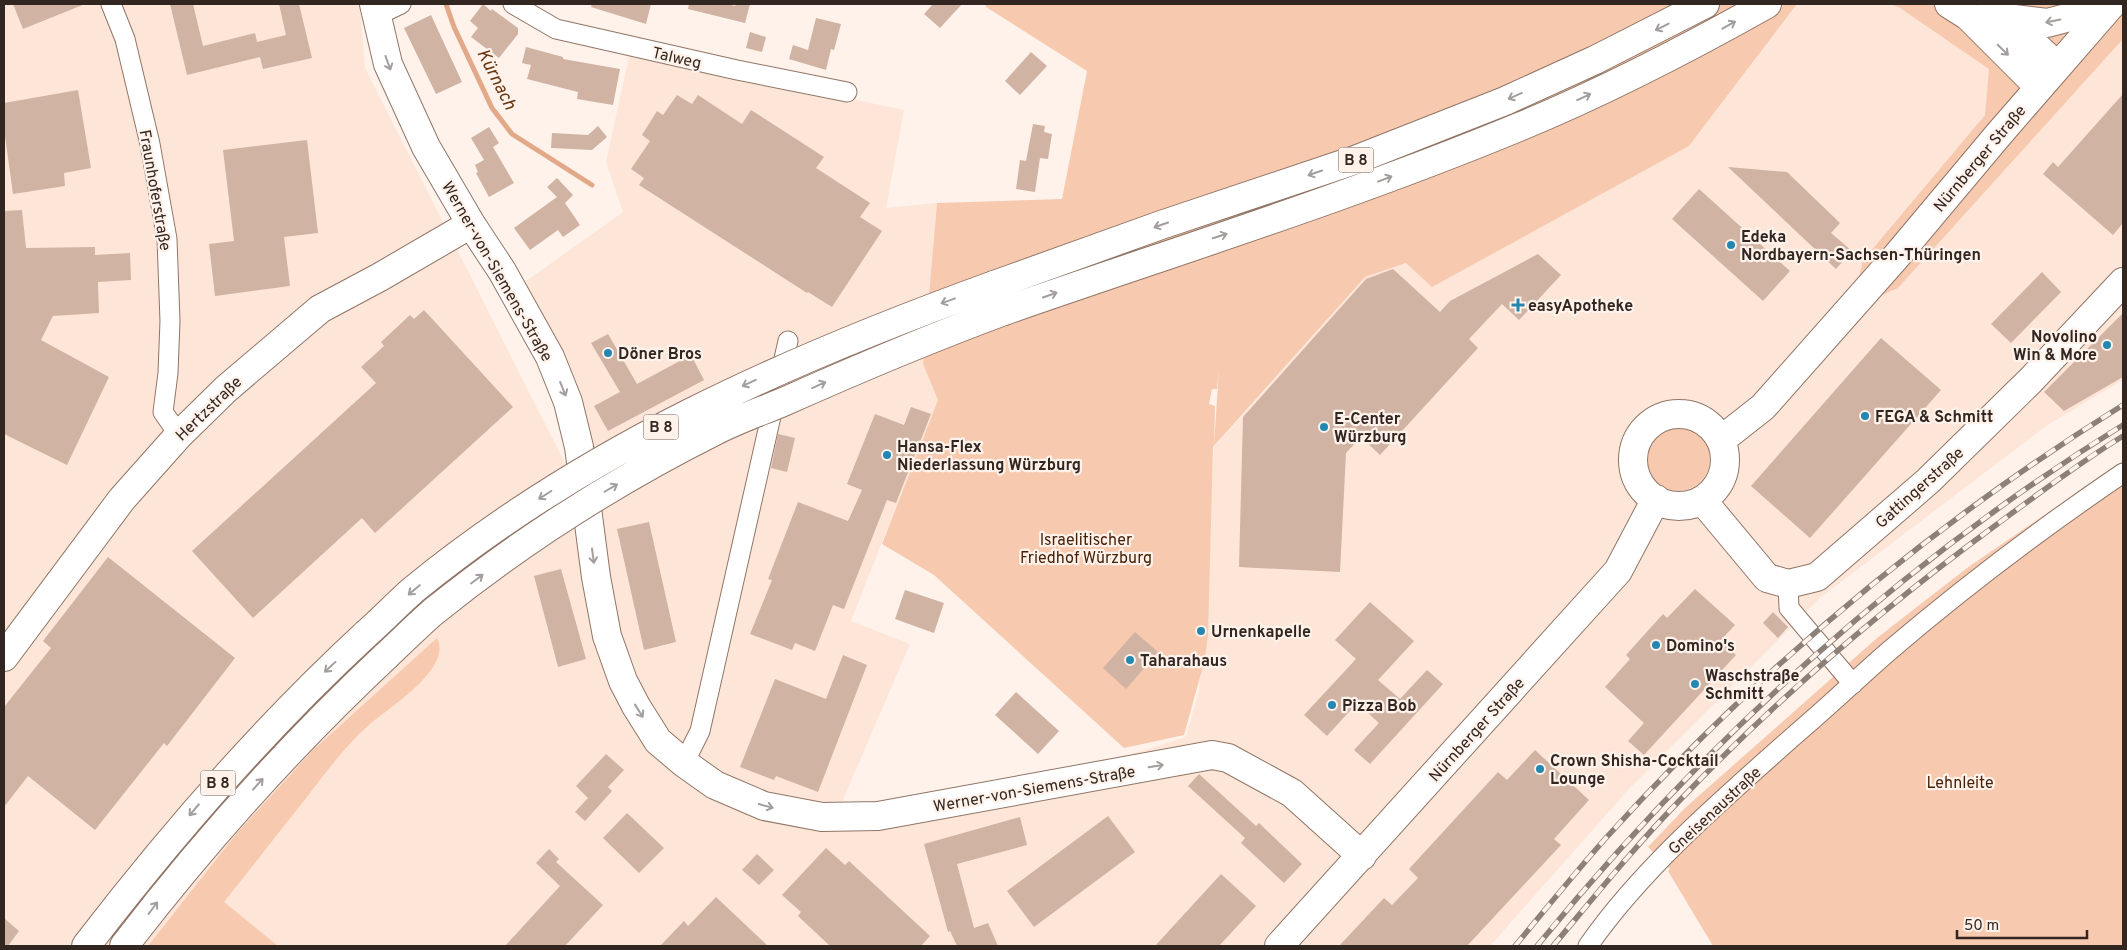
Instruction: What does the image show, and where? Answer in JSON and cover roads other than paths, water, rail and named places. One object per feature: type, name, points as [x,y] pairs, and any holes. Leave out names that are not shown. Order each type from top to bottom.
[{"type":"main road","name":"B 8","points":[[86,946],[134,883],[196,808],[310,686],[412,591],[520,510],[643,436],[702,405],[779,369],[919,312],[1160,225],[1355,160],[1514,96],[1595,60],[1705,4]]},
{"type":"main road","points":[[1761,7],[1784,4]]},
{"type":"main road","points":[[1949,4],[1968,16],[2039,87]]},
{"type":"main road","points":[[1999,11],[2047,22],[2074,16],[2097,4]]},
{"type":"main road","name":"Nürnberger Straße","points":[[1721,440],[1769,400],[1895,258],[2039,87],[2112,4]]},
{"type":"main road","name":"B 8","points":[[124,946],[217,829],[266,775],[328,710],[432,614],[480,576],[590,501],[650,466],[716,430],[902,350],[1004,311],[1332,199],[1520,127],[1607,86],[1761,7]]},
{"type":"main road","name":"Werner-von-Siemens-Straße","points":[[375,10],[391,72],[426,147],[471,224],[502,271],[550,357],[568,402],[579,447],[596,577],[607,636],[623,681],[658,741],[684,763],[715,785],[764,806],[822,816],[878,816],[1212,755],[1228,758],[1292,793],[1362,856]]},
{"type":"main road","points":[[1999,11],[2057,66]]},
{"type":"main road","name":"Hertzstraße","points":[[4,657],[122,499],[179,435],[226,389],[320,309],[380,277],[471,224]]},
{"type":"main road","name":"Gattingerstraße","points":[[1788,584],[1817,577],[1928,481],[2031,380],[2123,282]]},
{"type":"main road","points":[[1684,414],[1699,419],[1712,428],[1721,440],[1725,454],[1720,480],[1712,492],[1702,500],[1688,505],[1674,506],[1656,500],[1640,484],[1635,472],[1633,459],[1635,446],[1643,432],[1654,422],[1669,415],[1684,414]]},
{"type":"main road","name":"Nürnberger Straße","points":[[1279,946],[1618,571],[1656,500]]},
{"type":"main road","points":[[1702,500],[1767,578],[1788,584]]},
{"type":"street","name":"Fraunhoferstraße","points":[[111,4],[125,39],[150,144],[167,239],[170,321],[168,373],[163,412],[179,435]]},
{"type":"street","points":[[375,10],[401,4]]},
{"type":"street","name":"Talweg","points":[[513,4],[556,29],[736,70],[847,92]]},
{"type":"street","points":[[684,763],[700,731],[788,341]]},
{"type":"street","name":"Gneisenaustraße","points":[[1588,946],[1599,930],[1656,865],[1762,764],[1888,652],[2069,509],[2123,473]]},
{"type":"street","points":[[1788,584],[1789,608],[1853,684]]},
{"type":"waterway","name":"Kürnach","points":[[446,4],[454,27],[492,108],[512,134],[592,185]]},
{"type":"railway","points":[[1515,946],[1593,852],[1663,777],[1723,717],[1785,660],[1849,604],[1915,551],[2052,451],[2123,405]]},
{"type":"railway","points":[[1537,946],[1667,798],[1737,728],[1809,661],[1883,597],[1961,536],[2041,479],[2123,425]]},
{"type":"railway","points":[[1553,946],[1665,816],[1756,724],[1833,654],[1954,556],[2059,479],[2123,436]]},
{"type":"place","name":"Edeka Nordbayern-Sachsen-Thüringen","points":[[1731,245]]},
{"type":"place","name":"easyApotheke","points":[[1518,305]]},
{"type":"place","name":"Novolino Win & More","points":[[2107,345]]},
{"type":"place","name":"Döner Bros","points":[[608,353]]},
{"type":"place","name":"FEGA & Schmitt","points":[[1865,416]]},
{"type":"place","name":"E-Center Würzburg","points":[[1324,427]]},
{"type":"place","name":"Hansa-Flex Niederlassung Würzburg","points":[[887,455]]},
{"type":"place","name":"Urnenkapelle","points":[[1201,631]]},
{"type":"place","name":"Domino's","points":[[1656,645]]},
{"type":"place","name":"Taharahaus","points":[[1130,660]]},
{"type":"place","name":"Waschstraße Schmitt","points":[[1695,684]]},
{"type":"place","name":"Pizza Bob","points":[[1332,705]]},
{"type":"place","name":"Crown Shisha-Cocktail Lounge","points":[[1540,769]]},
{"type":"park label","name":"Israelitischer Friedhof Würzburg","points":[[1086,548]]},
{"type":"park label","name":"Lehnleite","points":[[1960,782]]}]
